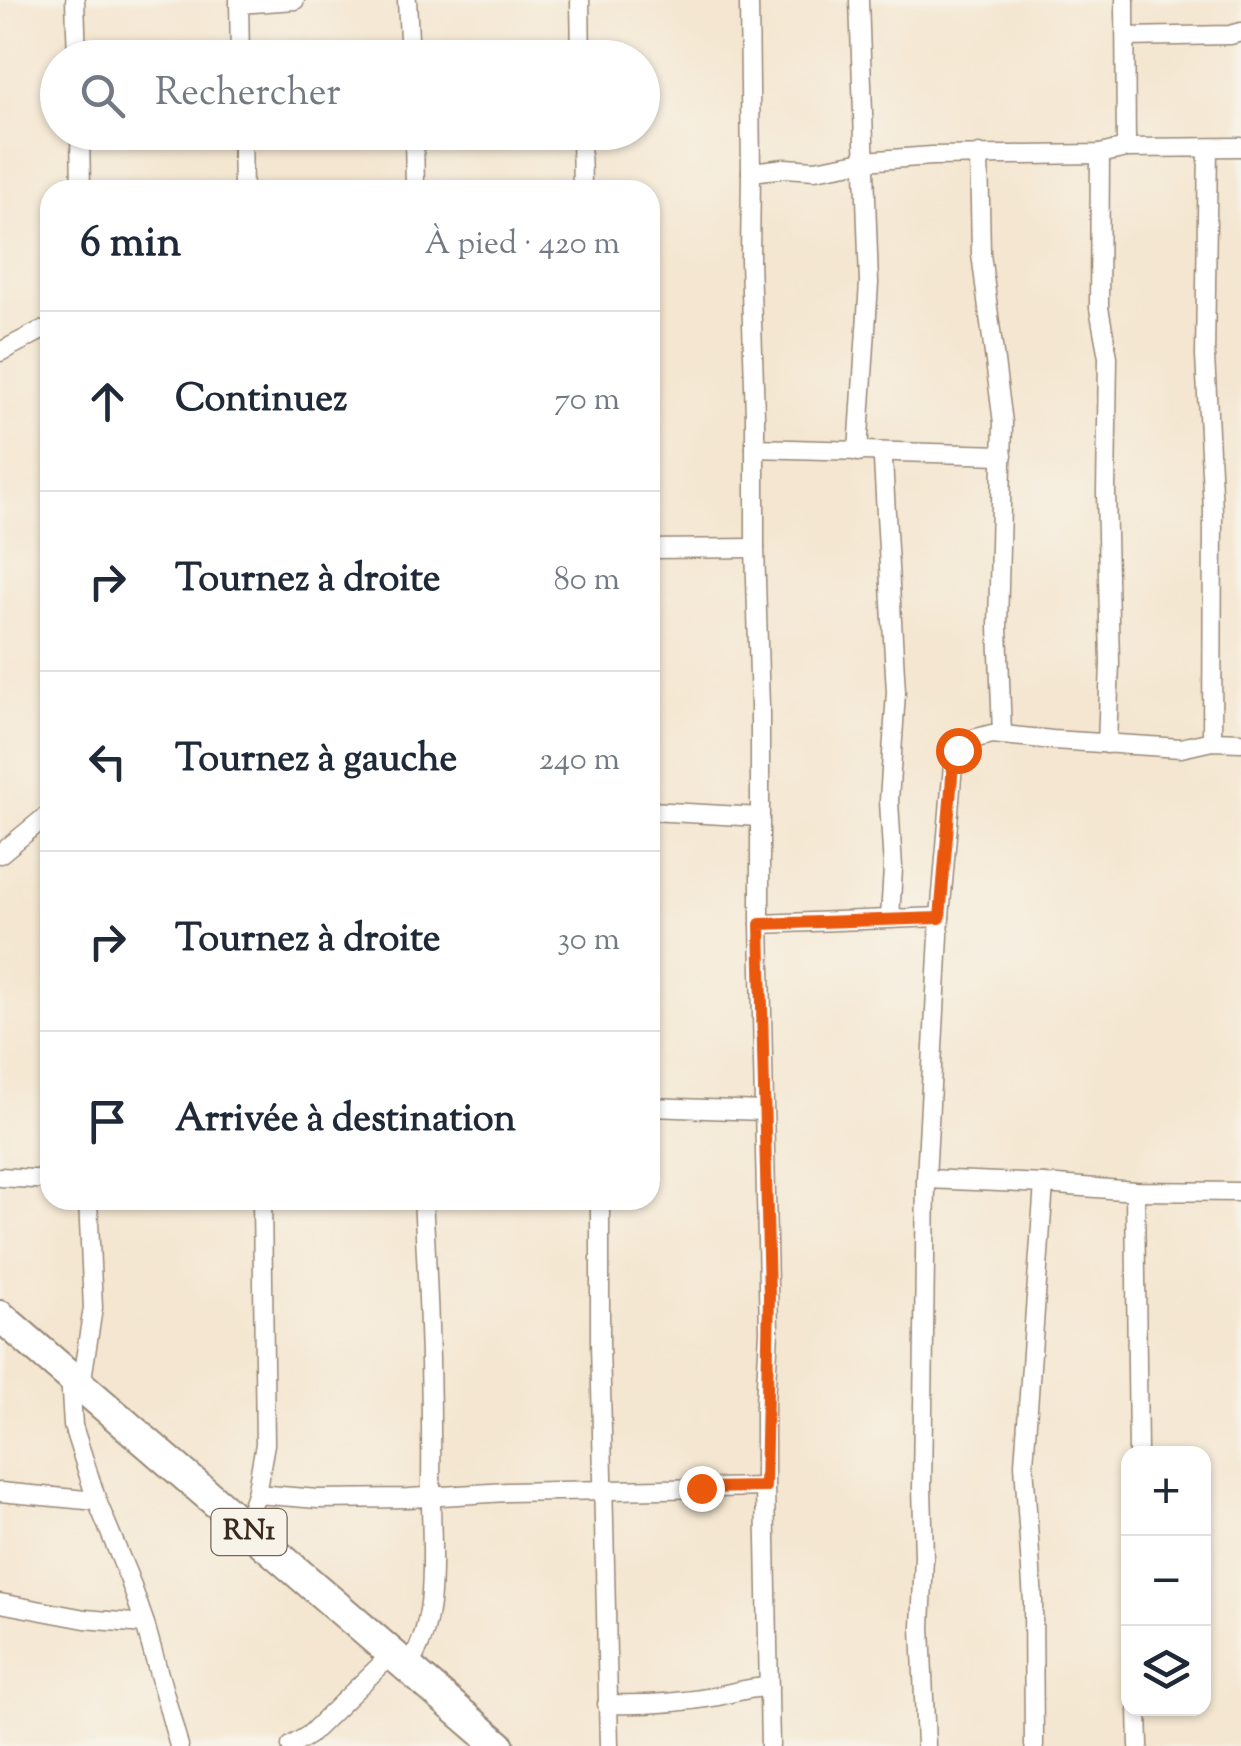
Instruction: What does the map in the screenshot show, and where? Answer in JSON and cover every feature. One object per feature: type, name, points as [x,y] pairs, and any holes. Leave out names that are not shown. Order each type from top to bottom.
[{"type":"highway","name":"RN1","points":[[0,1316],[499,1746]]},
{"type":"street","points":[[75,0],[76,40]]},
{"type":"street","points":[[240,40],[239,2],[296,0]]},
{"type":"street","points":[[407,0],[409,40]]},
{"type":"street","points":[[580,0],[581,40]]},
{"type":"street","points":[[749,0],[769,1331],[765,1487],[770,1746]]},
{"type":"street","points":[[858,452],[869,283],[859,0]]},
{"type":"street","points":[[1124,0],[1126,148]]},
{"type":"street","points":[[1126,37],[1241,32]]},
{"type":"street","points":[[752,172],[979,154],[1100,154],[1126,148],[1241,147]]},
{"type":"street","points":[[1208,148],[1205,356],[1213,511],[1212,742]]},
{"type":"street","points":[[80,150],[81,180]]},
{"type":"street","points":[[242,150],[243,180]]},
{"type":"street","points":[[414,150],[415,180]]},
{"type":"street","points":[[582,150],[582,180]]},
{"type":"street","points":[[979,154],[981,254],[1003,423],[998,626],[1002,734]]},
{"type":"street","points":[[1100,154],[1099,308],[1108,356],[1107,744]]},
{"type":"street","points":[[0,352],[40,331]]},
{"type":"street","points":[[755,448],[1003,455]]},
{"type":"street","points":[[881,453],[896,692],[889,801],[893,868],[890,918]]},
{"type":"street","points":[[660,549],[756,548]]},
{"type":"street","points":[[926,1746],[921,1626],[926,1179],[940,918],[953,765],[958,750],[973,739],[992,734],[1181,748],[1241,742]]},
{"type":"street","points":[[660,812],[760,817]]},
{"type":"street","points":[[0,854],[40,822]]},
{"type":"street","points":[[760,924],[940,918]]},
{"type":"street","points":[[660,1107],[763,1111]]},
{"type":"street","points":[[0,1177],[40,1179]]},
{"type":"street","points":[[926,1179],[1135,1191],[1241,1192]]},
{"type":"street","points":[[1034,1746],[1034,1600],[1024,1464],[1044,1184]]},
{"type":"street","points":[[1135,1191],[1138,1446]]},
{"type":"street","points":[[89,1210],[94,1308],[75,1381],[73,1426],[96,1501],[129,1578],[179,1746]]},
{"type":"street","points":[[244,1528],[256,1494],[265,1444],[262,1210]]},
{"type":"street","points":[[291,1746],[309,1736],[400,1661],[416,1656],[424,1636],[429,1607],[432,1402],[423,1210]]},
{"type":"street","points":[[600,1210],[609,1746]]},
{"type":"street","points":[[256,1494],[318,1499],[410,1498],[765,1487]]},
{"type":"street","points":[[0,1492],[96,1501]]},
{"type":"street","points":[[0,1603],[85,1619],[144,1624]]},
{"type":"street","points":[[607,1704],[712,1697],[769,1687]]},
{"type":"street","points":[[1138,1716],[1138,1746]]},
{"type":"route","points":[[701,1488],[765,1487],[769,1296],[760,924],[940,918],[953,765],[958,750]]}]
